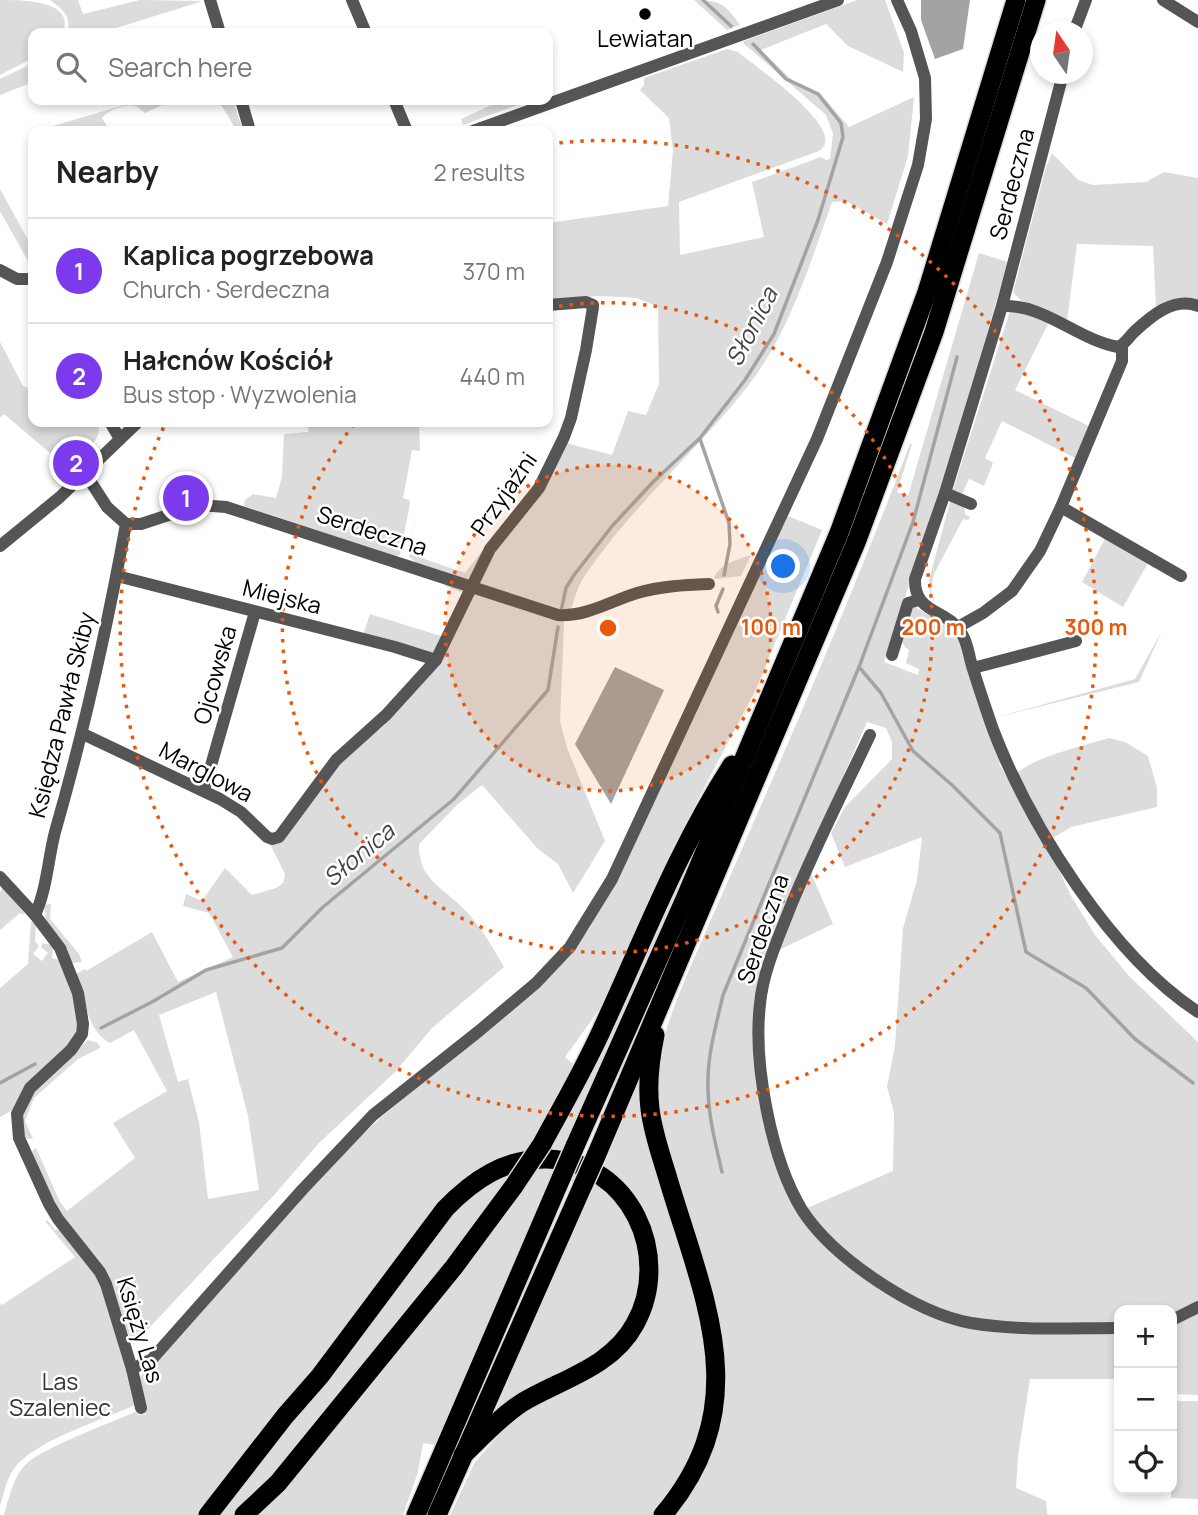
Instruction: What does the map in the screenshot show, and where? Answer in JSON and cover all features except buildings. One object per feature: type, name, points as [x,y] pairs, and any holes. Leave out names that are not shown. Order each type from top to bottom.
[{"type":"highway","points":[[416,1515],[575,1146],[675,924],[839,533],[927,292],[1016,0]]},
{"type":"highway","points":[[437,1515],[596,1156],[857,540],[946,298],[1036,0]]},
{"type":"highway","points":[[244,1515],[278,1483],[454,1267],[542,1144],[604,1026],[660,895],[691,834],[761,720]]},
{"type":"highway","points":[[660,1006],[652,1049],[650,1109],[656,1140],[709,1318],[717,1374],[714,1412],[704,1446],[692,1476],[663,1515]]},
{"type":"highway","points":[[208,1515],[285,1416],[320,1376],[445,1209],[466,1187],[493,1170],[522,1161],[548,1158],[574,1164],[613,1186],[639,1219],[648,1243],[651,1273],[647,1296],[635,1326],[614,1351],[585,1371],[524,1402],[496,1423],[463,1455]]},
{"type":"street","points":[[210,0],[218,28]]},
{"type":"street","points":[[352,0],[364,28]]},
{"type":"street","points":[[553,102],[838,0]]},
{"type":"street","points":[[132,1368],[152,1359],[302,1190],[373,1115],[536,982],[570,947],[612,879],[817,439],[887,262],[918,165],[926,119],[925,78],[911,32],[897,0]]},
{"type":"street","points":[[1078,21],[1086,0]]},
{"type":"street","points":[[1163,0],[1198,22]]},
{"type":"street","name":"Serdeczna","points":[[919,600],[915,579],[945,494],[1002,306],[1060,84]]},
{"type":"street","points":[[242,105],[249,126]]},
{"type":"street","points":[[396,105],[406,126]]},
{"type":"street","points":[[487,126],[545,105]]},
{"type":"street","points":[[0,270],[17,279],[28,279]]},
{"type":"street","points":[[958,627],[1003,598],[1021,580],[1040,551],[1122,361],[1122,346],[1160,311],[1181,303],[1198,306]]},
{"type":"street","name":"Przyjaźni","points":[[473,587],[491,549],[539,488],[564,437],[577,397],[593,304],[553,304]]},
{"type":"street","points":[[1002,306],[1030,308],[1112,346],[1122,346]]},
{"type":"street","points":[[113,427],[120,439]]},
{"type":"street","points":[[0,546],[43,512],[133,427]]},
{"type":"street","points":[[85,473],[107,508],[126,524]]},
{"type":"street","points":[[945,494],[971,504]]},
{"type":"street","name":"Serdeczna","points":[[126,524],[141,524],[199,505],[226,507],[546,612],[567,615],[649,590],[709,584]]},
{"type":"street","points":[[1061,507],[1181,576]]},
{"type":"street","name":"Księdza Pawła Skiby","points":[[35,915],[83,734],[126,524]]},
{"type":"street","name":"Miejska","points":[[117,576],[395,647],[436,660]]},
{"type":"street","points":[[436,660],[473,587]]},
{"type":"street","points":[[892,655],[908,603],[919,600],[958,627],[1014,777],[1082,895],[1150,971],[1198,1012]]},
{"type":"street","name":"Ojcowska","points":[[204,790],[255,612]]},
{"type":"street","points":[[973,668],[1076,641]]},
{"type":"street","name":"Marglowa","points":[[83,734],[204,790],[241,812],[272,839],[279,837],[336,760],[386,715],[436,660]]},
{"type":"street","name":"Serdeczna","points":[[870,735],[807,868],[767,969],[760,1004],[759,1040],[764,1089],[773,1136],[793,1191],[803,1211],[826,1238],[856,1265],[879,1282],[936,1312],[970,1322],[1014,1327],[1114,1328]]},
{"type":"street","name":"Księży Las","points":[[0,877],[49,932],[66,961],[80,1000],[83,1024],[82,1034],[71,1050],[30,1088],[18,1114],[19,1138],[53,1212],[100,1272],[106,1284],[132,1368],[141,1408]]},
{"type":"street","points":[[1177,1318],[1198,1307]]},
{"type":"green space","points":[[0,0],[45,4],[62,14],[64,28],[28,28],[28,61],[0,75]]},
{"type":"green space","points":[[50,0],[78,0],[83,14],[140,0],[203,1],[116,28],[68,28],[67,17]]},
{"type":"green space","points":[[694,0],[716,2],[730,12],[740,25],[727,30]]},
{"type":"green space","points":[[857,0],[885,0],[904,53],[903,72],[848,46],[826,24],[761,50],[791,79],[820,93],[849,127],[914,97],[908,156],[887,224],[846,201],[832,202],[787,321],[762,365],[728,410],[602,552],[582,581],[570,612],[479,584],[487,563],[566,443],[612,455],[628,411],[646,415],[659,384],[658,307],[637,298],[599,296],[553,300],[553,222],[668,206],[673,151],[669,118],[640,90],[644,85],[644,78],[727,49],[738,52],[779,84],[811,114],[822,129],[825,142],[819,151],[679,202],[680,255],[764,237],[752,182],[821,157],[830,159],[833,134],[826,115],[744,44],[744,41]]},
{"type":"green space","points":[[28,65],[28,84],[0,95],[0,79]]},
{"type":"green space","points":[[131,105],[104,115],[102,118],[107,126],[53,126]]},
{"type":"green space","points":[[131,105],[162,105],[145,113]]},
{"type":"green space","points":[[221,105],[235,105],[241,126],[234,126]]},
{"type":"green space","points":[[491,105],[517,105],[463,125],[461,119]]},
{"type":"green space","points":[[1052,153],[1078,180],[1093,185],[1146,182],[1164,172],[1198,178],[1198,303],[1156,307],[1153,246],[1077,244],[1067,322],[1020,300],[1013,292]]},
{"type":"green space","points":[[0,189],[28,240],[28,261],[0,211]]},
{"type":"green space","points":[[979,253],[1008,262],[952,452],[884,662],[918,675],[919,669],[906,663],[909,650],[901,637],[909,610],[915,607],[948,626],[962,646],[990,732],[1003,762],[999,764],[1044,838],[1071,896],[1095,935],[1129,976],[1198,1042],[1198,1304],[1177,1314],[1177,1305],[1114,1305],[1114,1325],[1023,1326],[968,1319],[925,1303],[883,1281],[844,1251],[805,1209],[893,1171],[894,1113],[887,1087],[895,1045],[903,928],[917,880],[922,837],[845,867],[831,833],[845,807],[892,759],[892,742],[886,728],[867,722],[774,933],[759,981],[754,1033],[757,1069],[766,1123],[780,1170],[792,1199],[816,1234],[834,1254],[878,1288],[928,1313],[979,1328],[1015,1331],[1114,1331],[1114,1379],[1030,1379],[1016,1488],[1046,1501],[1049,1515],[670,1515],[698,1473],[714,1432],[720,1391],[719,1350],[711,1309],[668,1166],[660,1129],[656,1090],[659,1060],[685,979],[809,693],[912,444],[897,492],[908,496]]},
{"type":"green space","points":[[1017,310],[1049,322],[1015,390],[1091,427],[1077,459],[1002,421],[985,458],[993,463],[984,486],[969,479],[961,497],[952,493],[1010,311]]},
{"type":"green space","points":[[0,342],[23,386],[28,388],[28,427],[98,427],[99,432],[96,440],[83,454],[80,452],[69,463],[72,467],[70,470],[4,414],[0,418]]},
{"type":"green space","points":[[308,427],[419,427],[420,451],[412,450],[403,498],[410,503],[400,555],[396,556],[244,506],[245,500],[253,494],[276,498],[282,477],[284,434],[308,432]]},
{"type":"green space","points":[[951,498],[964,504],[965,514],[970,517],[968,520],[963,519],[934,574],[931,590],[935,605],[930,593],[929,580]]},
{"type":"green space","points":[[416,506],[410,554],[465,573],[497,532],[471,577],[465,581],[422,567],[409,557]]},
{"type":"green space","points":[[788,516],[822,530],[756,689],[671,851],[599,1010],[565,1057],[575,1065],[540,1130],[522,1156],[485,1168],[202,1515],[4,1515],[17,1476],[34,1458],[61,1443],[137,1411],[138,1415],[146,1414],[139,1378],[331,1165],[379,1119],[533,992],[589,929]]},
{"type":"green space","points":[[1106,537],[1155,567],[1154,569],[1148,563],[1123,607],[1082,582]]},
{"type":"green space","points":[[751,555],[741,576],[714,579],[724,566]]},
{"type":"green space","points":[[446,581],[466,588],[467,593],[437,654],[433,656],[250,608],[249,605],[363,635],[370,614],[444,637],[464,593],[445,586]]},
{"type":"green space","points":[[473,593],[558,617],[564,623],[560,721],[567,748],[605,841],[573,893],[558,864],[537,848],[482,785],[458,804],[419,844],[422,866],[427,874],[475,921],[504,967],[432,1028],[395,1072],[319,1143],[275,1194],[134,1344],[61,1216],[31,1152],[36,1148],[60,1202],[67,1211],[135,1158],[113,1123],[167,1091],[134,1030],[110,1043],[96,1030],[87,1012],[76,974],[85,969],[86,971],[152,932],[178,982],[233,957],[209,913],[183,906],[186,894],[202,901],[225,868],[252,895],[276,888],[283,883],[285,874],[270,844],[328,773],[370,733],[385,725],[393,710],[436,665]],"holes":[[[216,992],[248,1116],[259,1190],[208,1199],[199,1122],[188,1079],[178,1082],[159,1015]]]},
{"type":"green space","points":[[1162,631],[1139,682],[994,718],[1135,679]]},
{"type":"green space","points":[[1109,738],[1125,742],[1148,756],[1157,788],[1157,807],[1071,827],[1049,840],[1014,777],[1030,764]]},
{"type":"green space","points":[[714,811],[563,1156],[545,1154]]},
{"type":"green space","points":[[810,871],[833,924],[779,950]]},
{"type":"green space","points":[[0,883],[24,913],[20,913],[0,930],[2,889]]},
{"type":"green space","points":[[51,904],[50,919],[79,954],[82,962],[72,963],[46,920],[44,905]]},
{"type":"green space","points":[[31,921],[36,925],[35,941],[39,946],[33,954],[42,961],[48,953],[41,947],[43,943],[53,948],[52,958],[63,961],[73,990],[77,1029],[74,1039],[15,1109],[0,1117],[0,988],[28,964]]},
{"type":"green space","points":[[88,1040],[98,1043],[100,1048],[78,1059],[34,1098],[25,1121],[33,1139],[23,1138],[22,1115],[34,1091]]},
{"type":"green space","points":[[643,1070],[709,1350],[707,1411],[682,1479],[654,1515],[450,1515],[475,1462],[510,1422],[616,1356],[657,1259],[602,1171]]},
{"type":"green space","points":[[549,1167],[569,1170],[591,1179],[624,1209],[643,1254],[640,1294],[618,1337],[599,1353],[489,1425],[591,1189],[553,1175],[436,1445],[423,1443],[418,1472],[403,1515],[257,1515],[276,1498],[455,1279],[503,1186],[430,1282],[266,1484],[233,1515],[217,1515],[460,1203],[507,1172]]},
{"type":"green space","name":"Las Szaleniec","points":[[45,1221],[55,1230],[60,1229],[97,1274],[135,1402],[133,1406],[51,1441],[23,1460],[11,1474],[0,1506],[0,1303],[2,1305],[75,1257]]},
{"type":"green space","points":[[1198,1309],[1198,1395],[1177,1394],[1177,1320]]},
{"type":"green space","points":[[1177,1401],[1198,1401],[1198,1499],[1171,1498],[1171,1494],[1177,1494]]},
{"type":"shaded area","points":[[921,0],[970,0],[963,49],[935,59],[921,20]]},
{"type":"shaded area","points":[[615,667],[664,690],[611,804],[575,744]]},
{"type":"waterway","name":"Słonica","points":[[703,0],[731,26]]},
{"type":"waterway","name":"Słonica","points":[[561,611],[566,588],[613,525],[653,482],[700,438],[745,380],[774,334],[818,220],[843,137],[841,123],[818,94],[786,79],[753,44]]},
{"type":"waterway","points":[[722,1172],[710,1115],[708,1069],[723,995],[859,667],[913,522],[957,357]]},
{"type":"waterway","points":[[700,439],[729,523],[730,544],[724,575]]},
{"type":"waterway","points":[[718,612],[716,606],[723,589]]},
{"type":"waterway","points":[[742,622],[764,630]]},
{"type":"waterway","name":"Słonica","points":[[101,1028],[206,970],[282,948],[323,907],[454,799],[548,690],[558,627]]},
{"type":"waterway","points":[[859,667],[881,693],[913,751],[1000,833],[1026,952],[1086,988],[1135,1039],[1193,1083]]},
{"type":"waterway","name":"Słonica","points":[[0,1083],[35,1064]]},
{"type":"place","name":"Lewiatan","points":[[645,14]]},
{"type":"place","name":"Hałcnów Kościół","points":[[76,463]]},
{"type":"place","name":"Kaplica pogrzebowa","points":[[186,498]]}]
